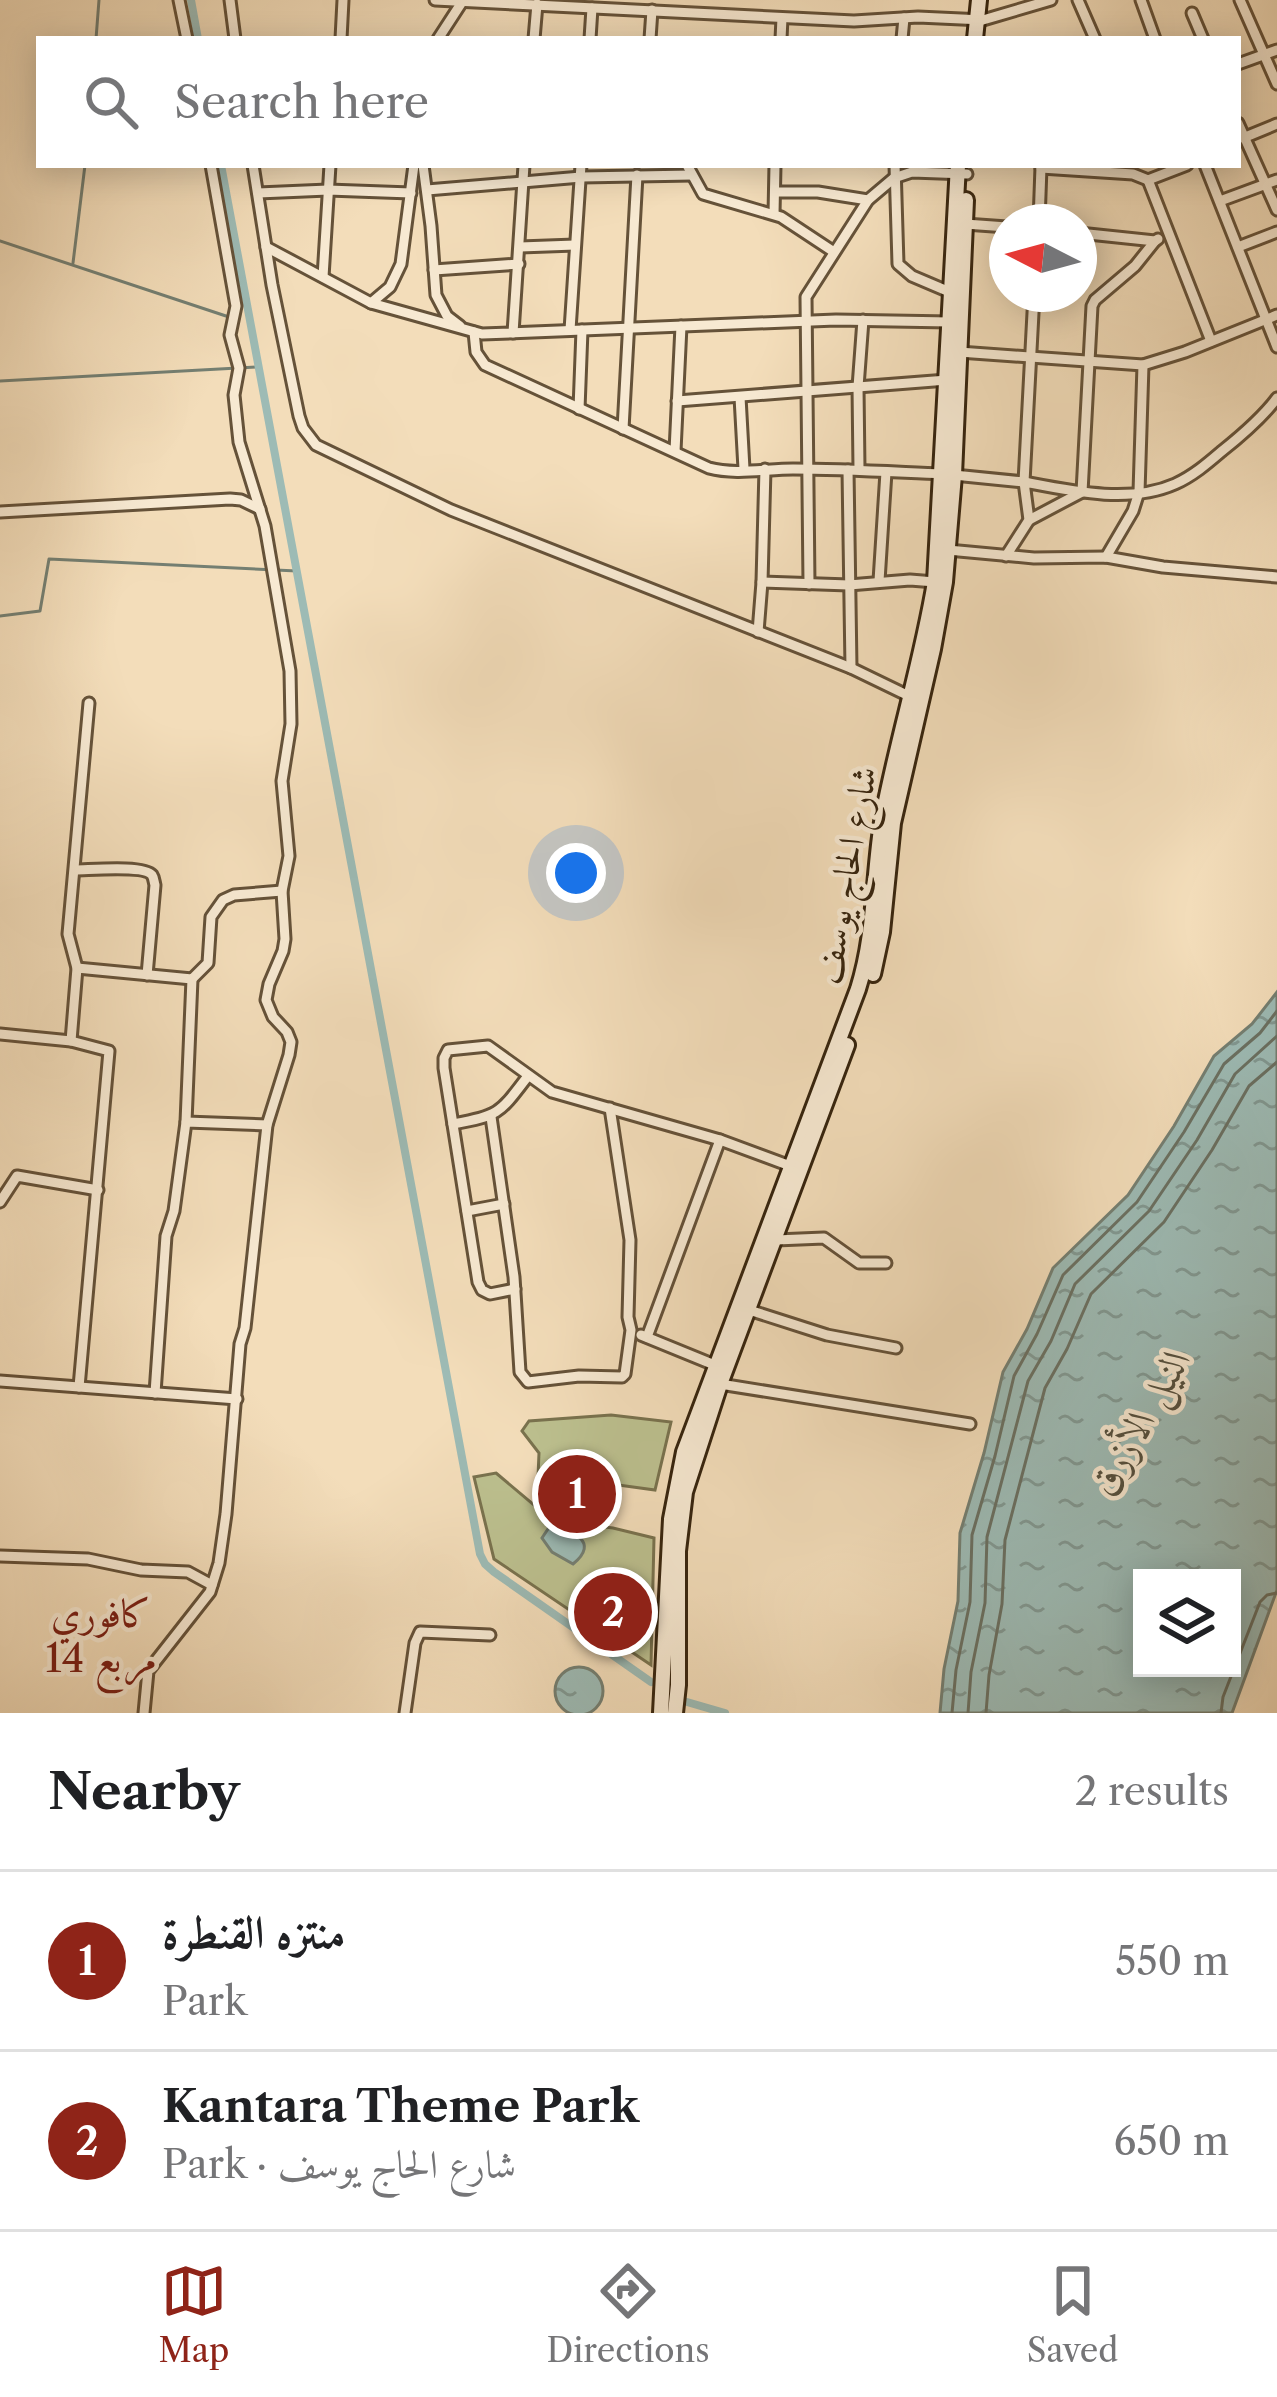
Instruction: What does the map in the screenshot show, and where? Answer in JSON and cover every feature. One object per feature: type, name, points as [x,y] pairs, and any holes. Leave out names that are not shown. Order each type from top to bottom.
[{"type":"main road","points":[[970,0],[975,36]]},
{"type":"main road","points":[[967,36],[979,0]]},
{"type":"main road","name":"شارع الحاج يوسف","points":[[661,1713],[674,1498],[684,1452],[793,1167],[864,969],[872,929],[883,820],[935,582],[948,474],[959,352],[963,170]]},
{"type":"main road","name":"شارع الحاج يوسف","points":[[675,1713],[681,1521],[694,1457],[867,992],[879,948],[889,842],[934,649],[949,550],[950,322],[963,170]]},
{"type":"street","points":[[179,0],[186,36]]},
{"type":"street","points":[[230,0],[235,36]]},
{"type":"street","points":[[341,36],[343,0]]},
{"type":"street","points":[[435,0],[782,18],[855,27],[904,18],[998,17],[1051,0]]},
{"type":"street","points":[[1078,0],[1094,36]]},
{"type":"street","points":[[1141,0],[1154,36]]},
{"type":"street","points":[[1240,0],[1277,84]]},
{"type":"street","points":[[440,36],[462,2]]},
{"type":"street","points":[[534,36],[537,4]]},
{"type":"street","points":[[590,36],[592,8]]},
{"type":"street","points":[[650,36],[652,10]]},
{"type":"street","points":[[1192,14],[1202,36]]},
{"type":"street","points":[[781,36],[782,18]]},
{"type":"street","points":[[902,36],[904,18]]},
{"type":"street","points":[[1241,63],[1277,50]]},
{"type":"street","points":[[1277,124],[1241,139],[1277,210]]},
{"type":"street","points":[[143,1713],[148,1671],[212,1586],[222,1544],[267,1125],[291,1042],[266,1000],[285,939],[282,891],[289,856],[282,791],[291,724],[290,671],[271,557],[239,442],[234,395],[238,364],[230,329],[236,306],[212,168]]},
{"type":"street","points":[[254,168],[298,416],[316,445],[451,510],[851,668],[911,697]]},
{"type":"street","points":[[323,277],[330,168]]},
{"type":"street","points":[[371,303],[396,279],[401,264],[413,168]]},
{"type":"street","points":[[423,168],[436,295],[456,324],[471,332],[485,365],[723,472],[807,469],[948,474],[1082,491],[1139,492],[1165,488],[1189,477],[1277,400]]},
{"type":"street","points":[[513,333],[524,168]]},
{"type":"street","points":[[774,214],[775,168]]},
{"type":"street","points":[[895,168],[898,264],[912,276],[952,293]]},
{"type":"street","points":[[1040,204],[1041,168]]},
{"type":"street","points":[[1064,168],[1133,174],[1148,180],[1179,168]]},
{"type":"street","points":[[1206,168],[1271,317],[1277,347]]},
{"type":"street","points":[[427,190],[523,182],[581,171],[637,176],[690,170],[703,194],[774,214],[834,252]]},
{"type":"street","points":[[809,584],[806,297],[868,200],[894,178],[912,172],[963,170]]},
{"type":"street","points":[[579,409],[574,245],[581,171]]},
{"type":"street","points":[[623,429],[637,176]]},
{"type":"street","points":[[1220,202],[1277,179]]},
{"type":"street","points":[[1148,180],[1211,341]]},
{"type":"street","points":[[775,192],[868,200]]},
{"type":"street","points":[[258,193],[411,193]]},
{"type":"street","points":[[965,224],[989,225]]},
{"type":"street","points":[[1238,247],[1277,232]]},
{"type":"street","points":[[1082,491],[1090,314],[1095,299],[1168,233]]},
{"type":"street","points":[[1097,235],[1155,241]]},
{"type":"street","points":[[520,248],[574,245]]},
{"type":"street","points":[[266,247],[371,303],[471,332],[806,321],[950,322]]},
{"type":"street","points":[[434,270],[519,264]]},
{"type":"street","points":[[1028,520],[1024,482],[1033,312]]},
{"type":"street","points":[[959,352],[1143,365],[1271,317]]},
{"type":"street","points":[[851,668],[848,585],[863,320]]},
{"type":"street","points":[[674,451],[681,326]]},
{"type":"street","points":[[1106,556],[1139,492],[1143,365]]},
{"type":"street","points":[[677,401],[948,380]]},
{"type":"street","points":[[740,397],[745,469]]},
{"type":"street","points":[[758,632],[765,469]]},
{"type":"street","points":[[879,581],[886,472]]},
{"type":"street","points":[[1006,556],[1028,520],[1082,491]]},
{"type":"street","points":[[0,512],[230,499],[260,508]]},
{"type":"street","points":[[949,550],[1006,556],[1106,556],[1163,567],[1277,577]]},
{"type":"street","points":[[762,582],[935,582]]},
{"type":"street","points":[[71,1041],[77,968],[68,934],[89,703]]},
{"type":"street","points":[[75,870],[136,868],[153,876],[147,975]]},
{"type":"street","points":[[155,1393],[166,1237],[186,1122],[192,979],[208,963],[211,917],[223,900],[282,891]]},
{"type":"street","points":[[77,968],[192,979]]},
{"type":"street","points":[[0,1034],[71,1041],[109,1051],[79,1387]]},
{"type":"street","points":[[514,1289],[490,1294],[478,1282],[444,1058],[448,1050],[488,1046],[553,1091],[759,1152],[793,1167]]},
{"type":"street","points":[[453,1124],[498,1113],[528,1076]]},
{"type":"street","points":[[491,1117],[505,1204],[520,1372],[528,1382],[622,1377],[631,1330],[628,1221],[610,1108]]},
{"type":"street","points":[[186,1122],[267,1125]]},
{"type":"street","points":[[647,1337],[720,1140]]},
{"type":"street","points":[[0,1202],[17,1176],[98,1190]]},
{"type":"street","points":[[467,1211],[505,1204]]},
{"type":"street","points":[[776,1240],[824,1238],[859,1263],[886,1264]]},
{"type":"street","points":[[749,1310],[827,1335],[896,1348]]},
{"type":"street","points":[[631,1330],[717,1366]]},
{"type":"street","points":[[0,1399],[2,1381],[237,1399]]},
{"type":"street","points":[[720,1384],[970,1424]]},
{"type":"street","points":[[0,1556],[88,1559],[141,1570],[188,1572],[212,1586]]},
{"type":"street","points":[[405,1713],[420,1632],[490,1635]]},
{"type":"green space","points":[[611,1415],[671,1422],[655,1490],[604,1483],[559,1498],[543,1492],[539,1453],[522,1431],[529,1421]]},
{"type":"green space","points":[[496,1473],[553,1521],[654,1538],[651,1665],[494,1559],[474,1477]]},
{"type":"water","name":"النيل الأزرق","points":[[1277,992],[1277,1590],[1232,1713],[940,1713],[958,1601],[960,1533],[1003,1372],[1053,1268],[1128,1195],[1214,1056],[1252,1024]]},
{"type":"water","points":[[550,1526],[584,1543],[573,1564],[552,1552],[542,1538]]},
{"type":"water","points":[[570,1669],[588,1669],[601,1682],[601,1700],[588,1713],[570,1713],[557,1700],[557,1682]]},
{"type":"waterway","points":[[96,36],[99,0]]},
{"type":"waterway","points":[[191,0],[197,36]]},
{"type":"waterway","points":[[73,263],[85,168]]},
{"type":"waterway","points":[[222,168],[480,1554],[494,1572],[651,1682]]},
{"type":"waterway","points":[[0,241],[229,317]]},
{"type":"waterway","points":[[0,381],[258,367]]},
{"type":"waterway","points":[[0,616],[40,611],[49,559],[297,571]]},
{"type":"waterway","points":[[687,1702],[725,1713]]},
{"type":"place","name":"منتزه القنطرة","points":[[577,1494]]},
{"type":"place","name":"Kantara Theme Park","points":[[613,1612]]},
{"type":"district","name":"كافوري مربع 14","points":[[101,1636]]}]
